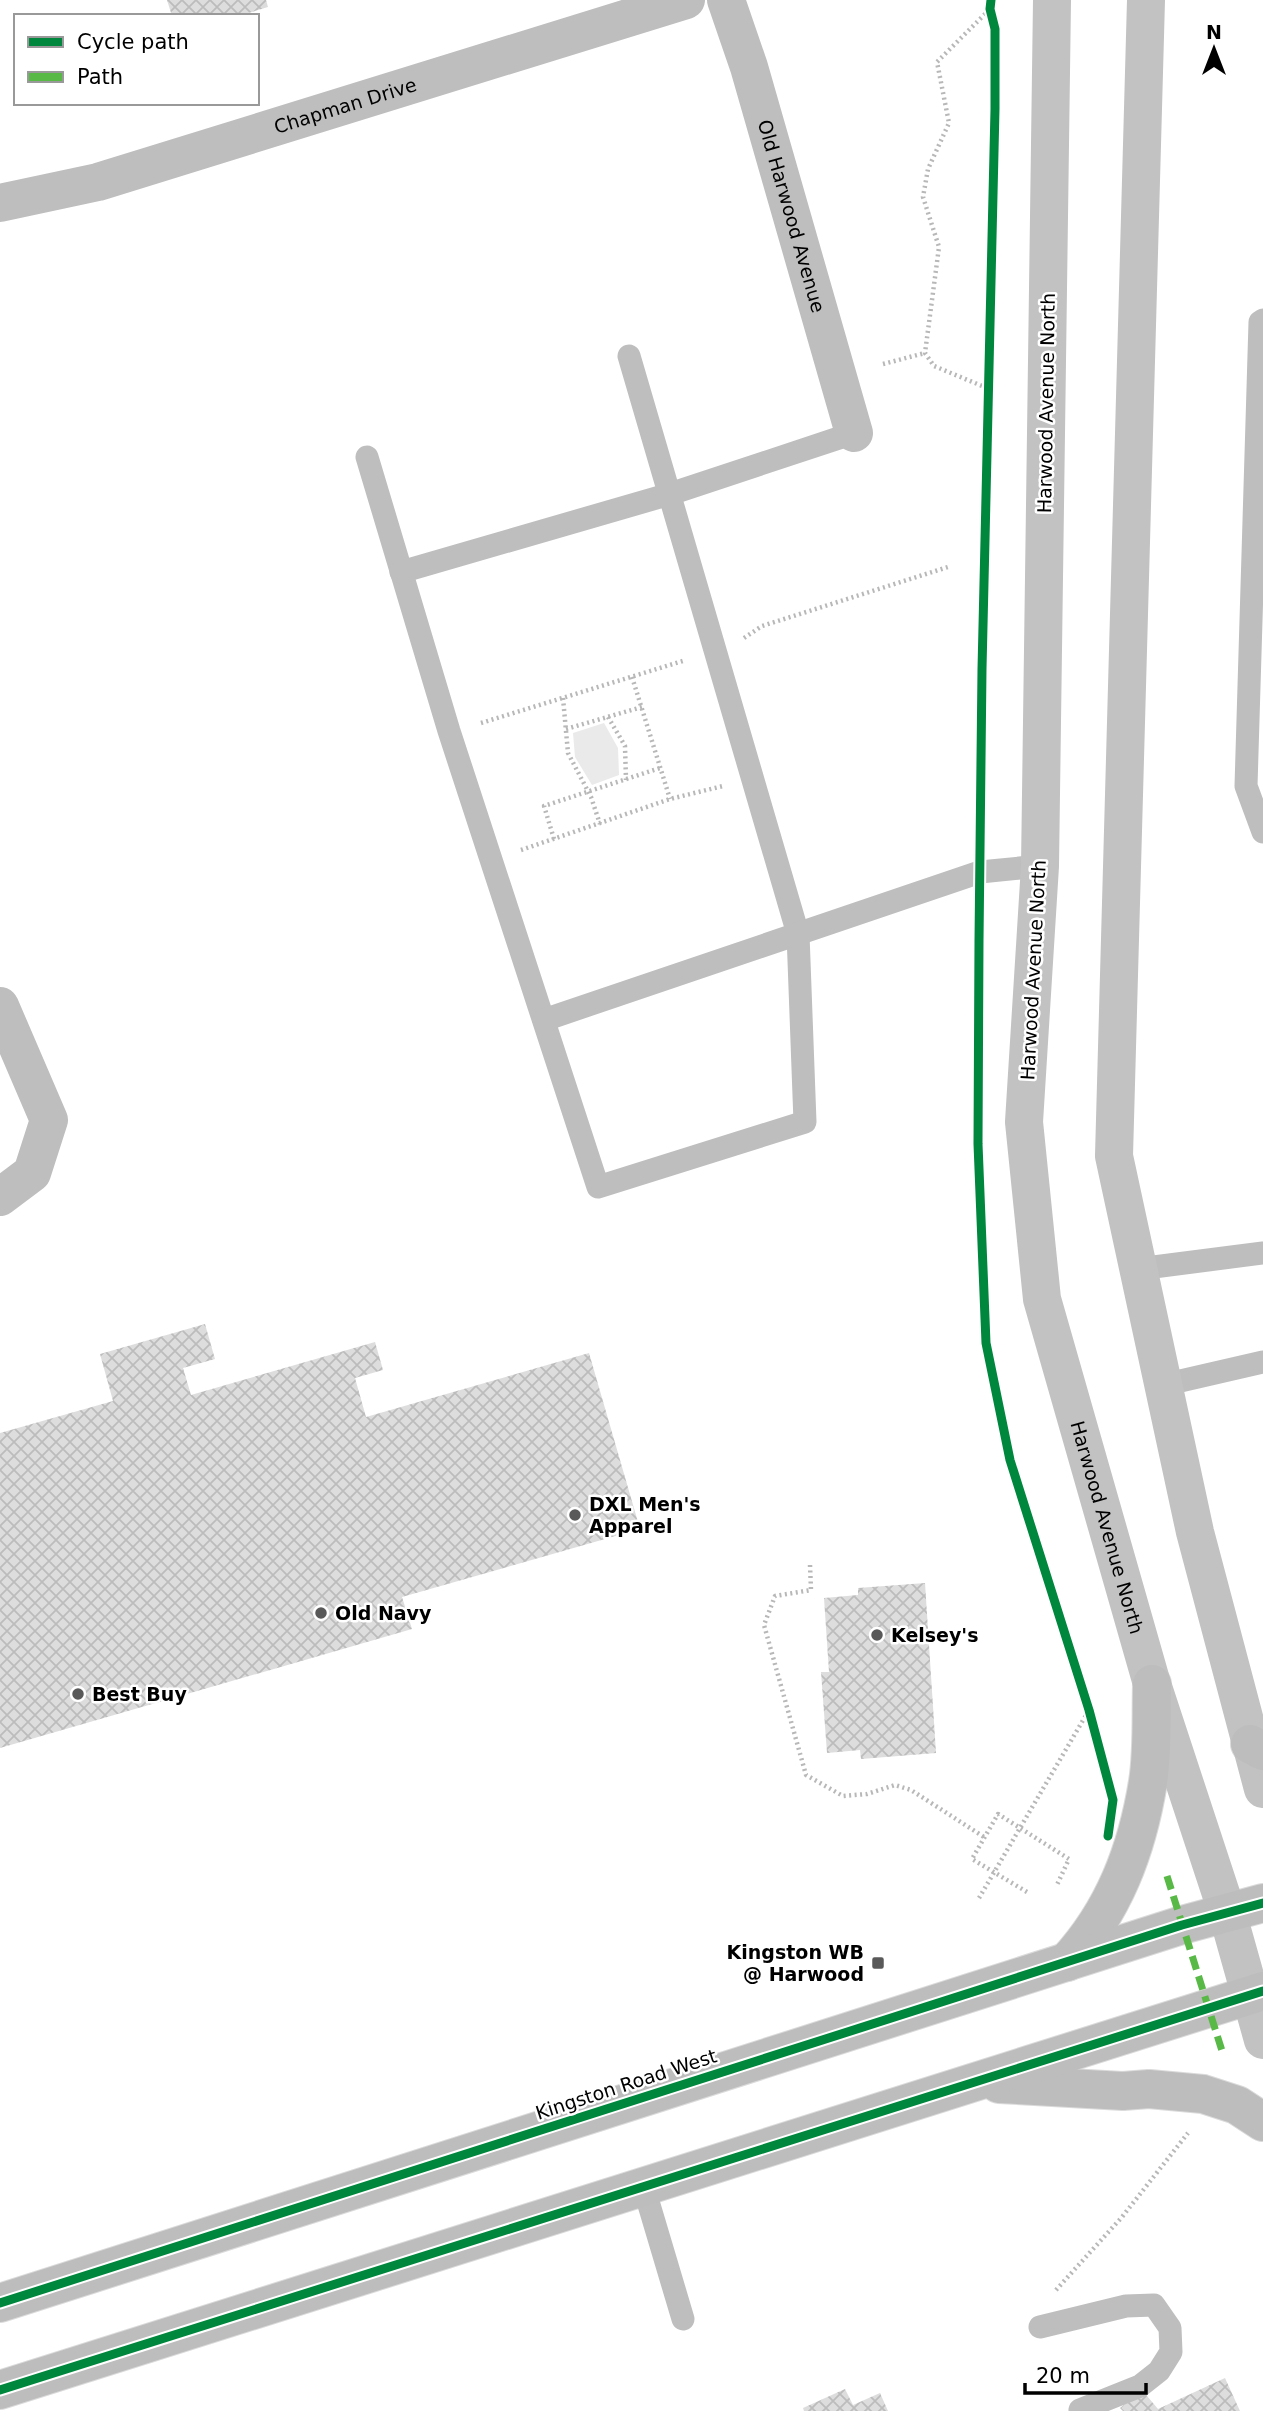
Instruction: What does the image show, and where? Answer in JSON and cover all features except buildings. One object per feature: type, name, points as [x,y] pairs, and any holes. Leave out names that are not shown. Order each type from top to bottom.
[{"type":"main road","name":"Harwood Avenue North","points":[[1052,0],[1040,866],[1024,1122],[1042,1299],[1152,1684],[1227,1912],[1257,1992],[1263,2040]]},
{"type":"main road","points":[[1146,0],[1114,1156],[1195,1532],[1257,1747],[1263,1789]]},
{"type":"main road","points":[[1068,1962],[1089,1938],[1119,1886],[1133,1844],[1148,1781],[1152,1684]]},
{"type":"main road","name":"Kingston Road West","points":[[0,2303],[1068,1962],[1263,1903]]},
{"type":"main road","points":[[0,2390],[1257,1992]]},
{"type":"main road","points":[[976,2082],[1123,2091],[1149,2089],[1203,2094],[1237,2105],[1263,2122]]},
{"type":"street","name":"Chapman Drive","points":[[0,203],[98,182],[686,0]]},
{"type":"street","name":"Old Harwood Avenue","points":[[726,0],[749,67],[854,432]]},
{"type":"street","points":[[0,1006],[49,1120],[32,1173],[0,1197]]},
{"type":"lane","points":[[1263,320],[1259,322],[1246,786],[1263,832]]},
{"type":"lane","points":[[367,457],[449,731],[598,1187],[806,1122],[798,934],[629,356]]},
{"type":"lane","points":[[401,572],[670,494],[854,432]]},
{"type":"lane","points":[[544,1020],[980,872],[1040,866]]},
{"type":"lane","points":[[1138,1269],[1263,1253]]},
{"type":"lane","points":[[1163,1385],[1263,1362]]},
{"type":"lane","points":[[644,2188],[683,2319]]},
{"type":"lane","points":[[1040,2327],[1126,2306],[1154,2305],[1170,2328],[1171,2352],[1159,2371],[1140,2386],[1080,2410]]},
{"type":"path","points":[[987,388],[934,366],[925,353],[939,247],[923,197],[928,169],[949,123],[937,62],[991,9]]},
{"type":"path","points":[[883,364],[925,353]]},
{"type":"path","points":[[987,402],[988,375]]},
{"type":"path","points":[[738,642],[762,626],[948,567]]},
{"type":"path","points":[[480,723],[694,658]]},
{"type":"path","points":[[632,677],[670,799]]},
{"type":"path","points":[[564,698],[568,753],[589,793],[600,824]]},
{"type":"path","points":[[566,729],[642,707]]},
{"type":"path","points":[[608,717],[625,746],[625,780]]},
{"type":"path","points":[[554,839],[544,806],[660,768]]},
{"type":"path","points":[[512,852],[670,799],[734,783]]},
{"type":"path","points":[[810,1565],[811,1590],[775,1596],[764,1625],[806,1775],[843,1796],[867,1794],[895,1786],[911,1790],[985,1837]]},
{"type":"path","points":[[1085,1697],[1093,1723]]},
{"type":"path","points":[[979,1898],[1089,1710]]},
{"type":"path","points":[[1027,1892],[972,1859],[998,1814],[1069,1859],[1056,1887]]},
{"type":"path","points":[[1052,2294],[1122,2217],[1189,2133]]},
{"type":"shaded area","points":[[604,723],[618,748],[619,775],[592,785],[575,757],[573,733]]},
{"type":"marked path","points":[[1167,1876],[1223,2054]]},
{"type":"cycle path","points":[[991,0],[990,9],[995,29],[995,109],[982,669],[978,1144],[986,1343],[1010,1460],[1089,1710],[1113,1800],[1108,1836]]},
{"type":"cycle path","points":[[0,2303],[1182,1925],[1263,1903]]},
{"type":"cycle path","points":[[0,2390],[1263,1991]]},
{"type":"place","name":"DXL Men's Apparel","points":[[575,1515]]},
{"type":"place","name":"Old Navy","points":[[321,1613]]},
{"type":"place","name":"Kelsey's","points":[[877,1635]]},
{"type":"place","name":"Best Buy","points":[[78,1694]]},
{"type":"place","name":"Kingston WB @ Harwood","points":[[878,1963]]}]
